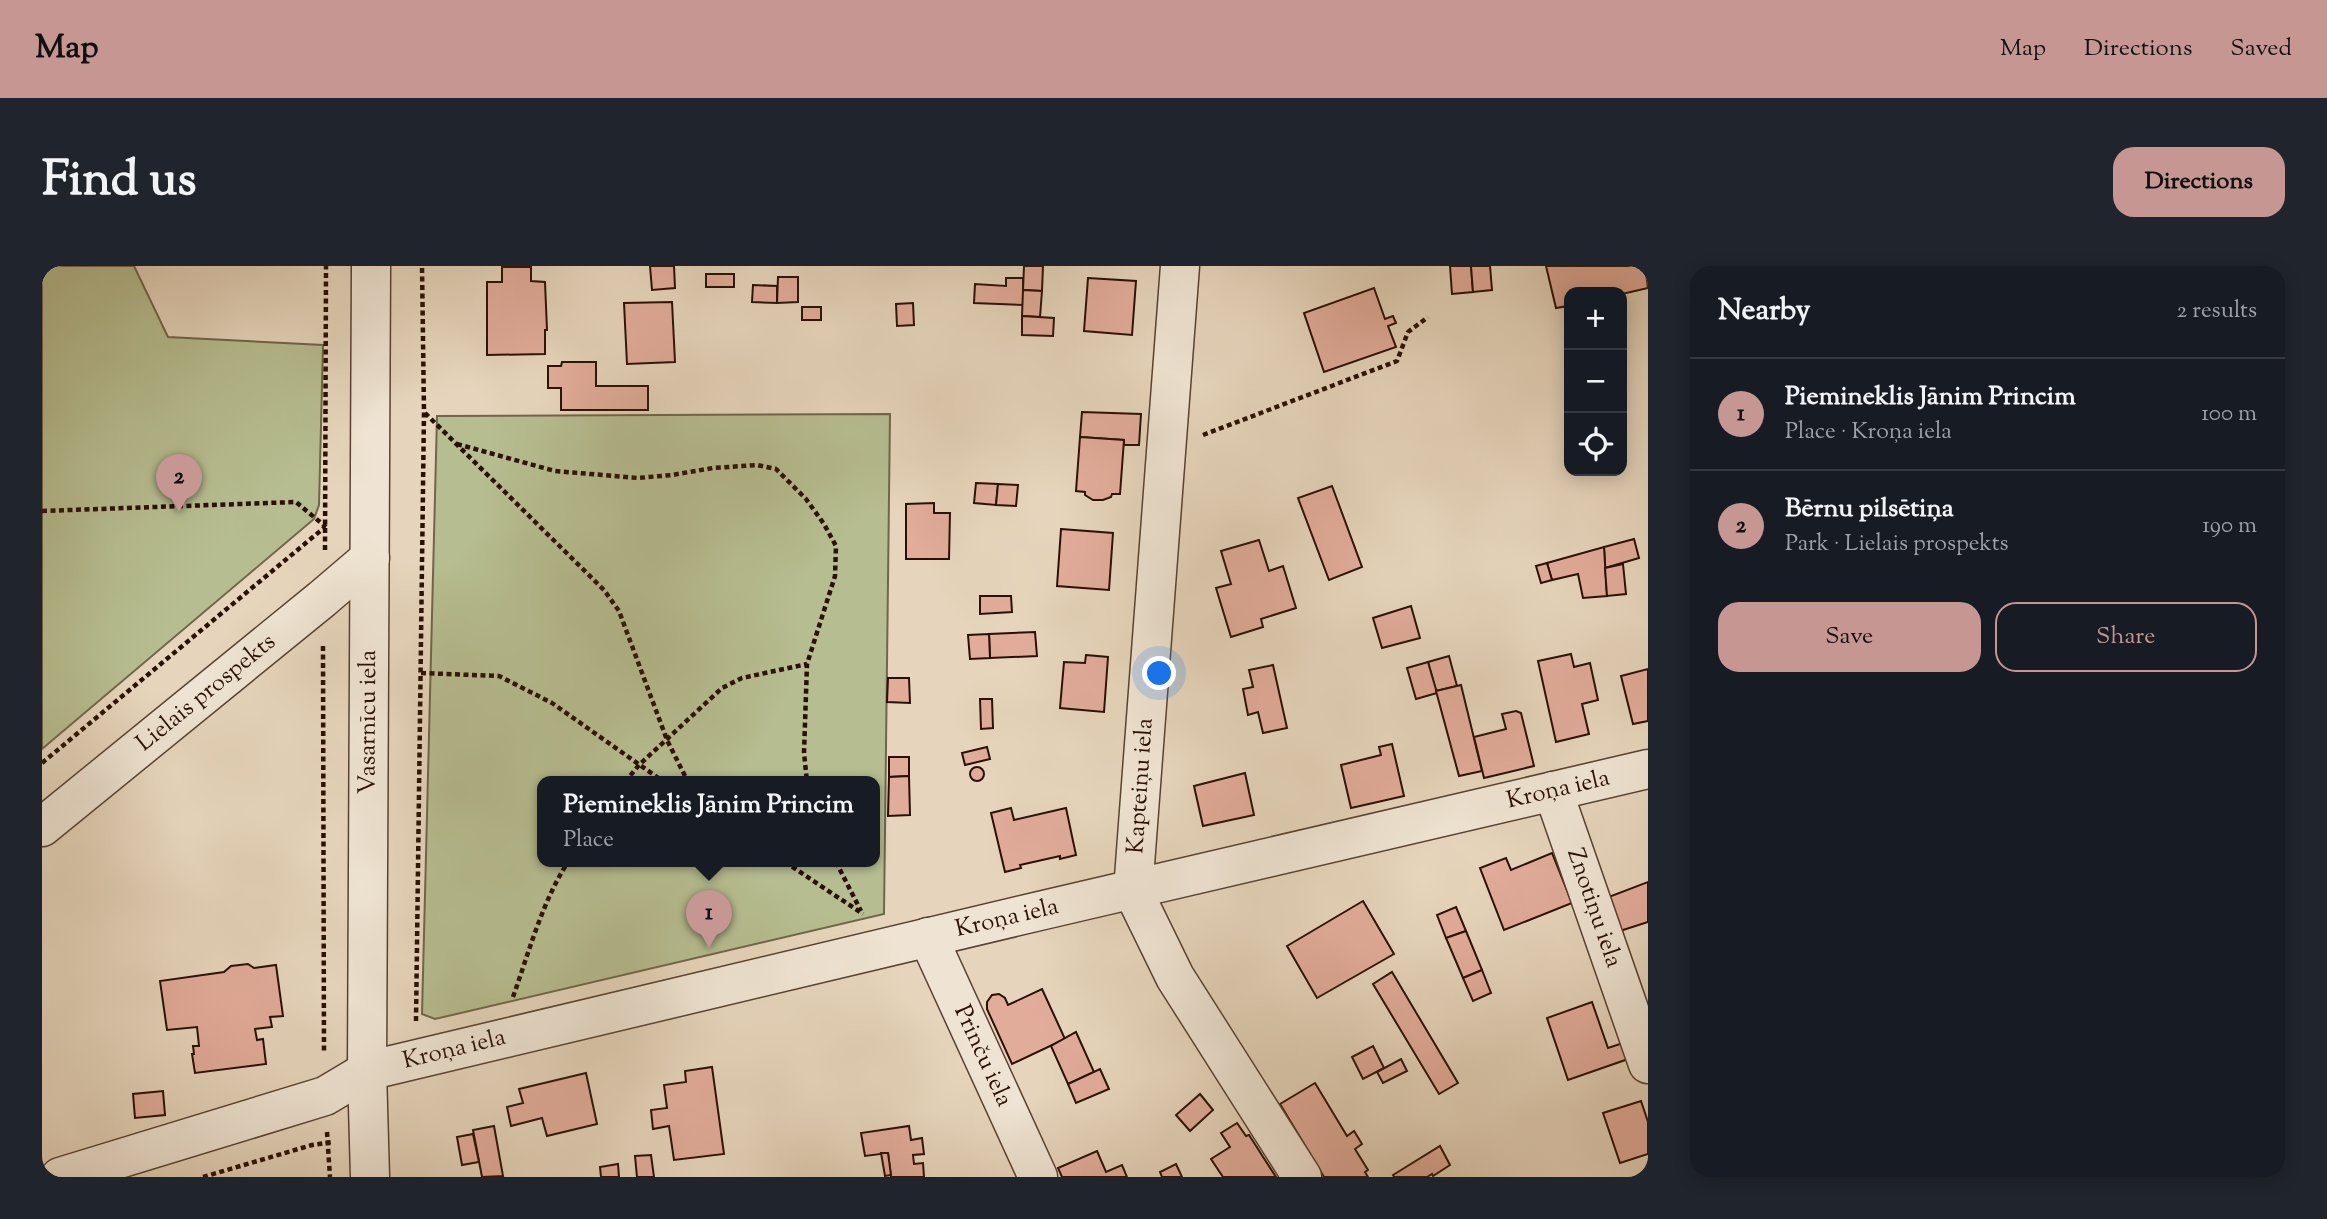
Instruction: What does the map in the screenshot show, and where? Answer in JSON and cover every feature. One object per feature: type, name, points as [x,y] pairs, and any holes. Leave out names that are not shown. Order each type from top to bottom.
[{"type":"street","name":"Vasarnīcu iela","points":[[370,1177],[367,1071],[371,266]]},
{"type":"street","name":"Kapteiņu iela","points":[[1133,891],[1180,266]]},
{"type":"street","name":"Lielais prospekts","points":[[42,827],[370,558]]},
{"type":"street","name":"Kroņa iela","points":[[367,1071],[1648,769]]},
{"type":"street","name":"Znotiņu iela","points":[[1553,792],[1648,1064]]},
{"type":"street","points":[[1133,891],[1175,977],[1302,1177]]},
{"type":"street","name":"Prinču iela","points":[[928,937],[1038,1177]]},
{"type":"street","points":[[60,1177],[325,1096],[367,1071]]},
{"type":"path","points":[[325,1096],[323,599],[326,527],[326,266]]},
{"type":"path","points":[[410,1061],[416,1018],[424,412],[422,266]]},
{"type":"path","points":[[1167,433],[1203,435],[1397,361],[1408,332],[1429,317]]},
{"type":"path","points":[[424,412],[604,590],[619,611],[667,740],[685,776]]},
{"type":"path","points":[[457,444],[555,471],[638,478],[757,465],[776,469],[806,499],[836,546],[835,576],[807,664],[804,753],[806,776]]},
{"type":"path","points":[[42,512],[296,502],[326,527]]},
{"type":"path","points":[[42,763],[326,527]]},
{"type":"path","points":[[630,776],[722,688],[742,678],[807,664]]},
{"type":"path","points":[[421,673],[499,676],[552,703],[655,776]]},
{"type":"path","points":[[510,1003],[537,927],[565,867]]},
{"type":"path","points":[[793,867],[871,919]]},
{"type":"path","points":[[839,867],[862,913]]},
{"type":"path","points":[[203,1177],[312,1145],[368,1138]]},
{"type":"green space","points":[[42,266],[134,266],[168,337],[323,345],[319,505],[314,519],[42,749]]},
{"type":"green space","points":[[890,414],[884,914],[435,1019],[422,1014],[437,416]]},
{"type":"building","points":[[650,266],[674,266],[675,288],[652,290]]},
{"type":"building","points":[[1024,266],[1043,266],[1042,291],[1023,290]]},
{"type":"building","points":[[1450,266],[1471,266],[1473,292],[1452,294]]},
{"type":"building","points":[[1471,266],[1490,266],[1492,290],[1473,292]]},
{"type":"building","points":[[1546,266],[1645,266],[1648,288],[1627,293],[1627,287],[1564,287],[1564,307],[1556,308]]},
{"type":"building","points":[[502,267],[531,267],[531,281],[545,282],[545,354],[487,355],[487,282],[502,282]]},
{"type":"building","points":[[706,274],[734,274],[734,287],[706,287]]},
{"type":"building","points":[[778,277],[798,277],[798,302],[777,303]]},
{"type":"building","points":[[1006,278],[1023,278],[1023,305],[974,303],[975,284],[1006,286]]},
{"type":"building","points":[[1088,278],[1136,281],[1132,335],[1084,331]]},
{"type":"building","points":[[753,285],[777,286],[777,303],[752,302]]},
{"type":"building","points":[[1374,288],[1385,319],[1393,316],[1396,323],[1388,326],[1396,347],[1324,372],[1304,313]]},
{"type":"building","points":[[1023,290],[1042,291],[1040,317],[1022,316]]},
{"type":"building","points":[[672,302],[675,362],[627,364],[624,303]]},
{"type":"building","points":[[913,303],[914,325],[897,326],[896,304]]},
{"type":"building","points":[[802,307],[821,307],[821,320],[802,320]]},
{"type":"building","points":[[1022,316],[1054,318],[1053,336],[1022,335]]},
{"type":"building","points":[[562,362],[596,362],[596,386],[648,386],[648,410],[561,410],[561,388],[548,388],[548,366],[561,366]]},
{"type":"building","points":[[1082,412],[1141,414],[1139,445],[1124,445],[1124,440],[1080,437]]},
{"type":"building","points":[[1080,437],[1124,440],[1120,494],[1112,494],[1103,500],[1093,500],[1085,495],[1085,492],[1076,491]]},
{"type":"building","points":[[976,483],[998,484],[996,505],[974,503]]},
{"type":"building","points":[[998,484],[1018,485],[1016,506],[996,505]]},
{"type":"building","points":[[1332,486],[1362,567],[1329,580],[1298,498]]},
{"type":"building","points":[[934,503],[934,513],[950,513],[949,559],[906,559],[906,504]]},
{"type":"building","points":[[1061,529],[1113,533],[1109,590],[1057,586]]},
{"type":"building","points":[[1634,539],[1639,558],[1605,568],[1604,547]]},
{"type":"building","points":[[1259,540],[1269,571],[1283,566],[1296,608],[1261,619],[1263,627],[1231,637],[1216,588],[1231,584],[1221,551]]},
{"type":"building","points":[[1604,547],[1607,596],[1583,598],[1578,574],[1552,580],[1547,563]]},
{"type":"building","points":[[1547,563],[1552,580],[1541,583],[1536,566]]},
{"type":"building","points":[[1623,564],[1626,594],[1607,596],[1605,568]]},
{"type":"building","points":[[980,596],[1011,596],[1012,612],[980,614]]},
{"type":"building","points":[[1411,606],[1420,638],[1382,648],[1373,618]]},
{"type":"building","points":[[1035,632],[1037,656],[990,658],[989,634]]},
{"type":"building","points":[[989,634],[990,658],[970,659],[968,635]]},
{"type":"building","points":[[1571,654],[1574,667],[1590,663],[1598,700],[1582,704],[1589,734],[1556,742],[1538,661]]},
{"type":"building","points":[[1086,655],[1108,657],[1104,712],[1060,708],[1064,662],[1085,663]]},
{"type":"building","points":[[1449,656],[1457,686],[1436,691],[1428,662]]},
{"type":"building","points":[[1428,662],[1437,693],[1416,699],[1407,668]]},
{"type":"building","points":[[1273,665],[1287,728],[1263,733],[1258,712],[1248,715],[1243,689],[1253,687],[1249,670]]},
{"type":"building","points":[[1648,669],[1648,721],[1633,724],[1621,676]]},
{"type":"building","points":[[888,678],[909,678],[910,703],[887,702]]},
{"type":"building","points":[[1461,685],[1482,771],[1459,776],[1436,691]]},
{"type":"building","points":[[980,699],[992,699],[993,728],[981,729]]},
{"type":"building","points":[[1516,711],[1521,713],[1534,766],[1484,778],[1474,737],[1506,729],[1502,714]]},
{"type":"building","points":[[1392,744],[1404,796],[1351,808],[1341,765],[1381,755],[1379,747]]},
{"type":"building","points":[[987,747],[990,759],[965,765],[962,753]]},
{"type":"building","points":[[889,757],[909,757],[909,776],[889,777]]},
{"type":"building","points":[[977,767],[982,769],[982,779],[977,781],[972,779],[970,774],[972,769]]},
{"type":"building","points":[[1245,773],[1254,815],[1203,826],[1194,786]]},
{"type":"building","points":[[909,776],[910,815],[888,816],[889,777]]},
{"type":"building","points":[[1011,808],[1014,820],[1066,808],[1076,855],[1020,865],[1021,868],[1005,872],[991,813]]},
{"type":"building","points":[[1552,853],[1572,903],[1504,930],[1480,868],[1506,858],[1511,870]]},
{"type":"building","points":[[1648,882],[1648,922],[1620,931],[1606,898]]},
{"type":"building","points":[[1363,901],[1394,954],[1317,998],[1287,946]]},
{"type":"building","points":[[1456,907],[1466,931],[1446,938],[1437,915]]},
{"type":"building","points":[[1466,931],[1482,970],[1463,978],[1446,938]]},
{"type":"building","points":[[248,964],[254,968],[276,965],[283,1016],[270,1017],[272,1027],[255,1029],[257,1040],[263,1039],[266,1064],[195,1073],[192,1054],[193,1046],[199,1046],[197,1027],[167,1030],[160,981],[224,972],[231,966]]},
{"type":"building","points":[[1482,970],[1491,993],[1473,1001],[1463,978]]},
{"type":"building","points":[[1392,972],[1458,1083],[1439,1094],[1373,984]]},
{"type":"building","points":[[1042,989],[1065,1039],[1012,1064],[987,1009],[987,1002],[992,995],[999,994],[1005,998],[1008,1005]]},
{"type":"building","points":[[1592,1002],[1608,1048],[1626,1042],[1631,1058],[1568,1080],[1547,1018]]},
{"type":"building","points":[[1076,1032],[1094,1072],[1068,1084],[1051,1046]]},
{"type":"building","points":[[1373,1046],[1384,1068],[1363,1079],[1352,1057]]},
{"type":"building","points":[[1401,1059],[1407,1071],[1383,1083],[1377,1072]]},
{"type":"building","points":[[712,1067],[724,1154],[674,1160],[669,1126],[653,1129],[651,1110],[667,1108],[664,1085],[686,1082],[685,1071]]},
{"type":"building","points":[[1100,1069],[1109,1089],[1076,1103],[1068,1084]]},
{"type":"building","points":[[586,1073],[597,1124],[547,1136],[542,1118],[511,1126],[507,1107],[523,1103],[519,1089]]},
{"type":"building","points":[[1315,1083],[1347,1136],[1354,1131],[1362,1144],[1355,1149],[1368,1170],[1365,1172],[1368,1177],[1324,1177],[1280,1104]]},
{"type":"building","points":[[163,1091],[165,1115],[135,1118],[133,1094]]},
{"type":"building","points":[[1200,1094],[1213,1110],[1190,1131],[1176,1115]]},
{"type":"building","points":[[1641,1101],[1648,1122],[1648,1154],[1620,1163],[1603,1113]]},
{"type":"building","points":[[1237,1123],[1246,1136],[1249,1135],[1276,1177],[1223,1177],[1211,1159],[1230,1147],[1221,1133]]},
{"type":"building","points":[[494,1126],[503,1176],[482,1177],[473,1130]]},
{"type":"building","points":[[909,1126],[911,1140],[922,1138],[924,1154],[913,1155],[914,1164],[923,1163],[924,1177],[891,1177],[888,1153],[865,1156],[861,1133]]},
{"type":"building","points":[[473,1134],[479,1162],[462,1165],[457,1137]]},
{"type":"building","points":[[1440,1146],[1450,1165],[1433,1176],[1394,1177],[1393,1175]]},
{"type":"building","points":[[1097,1151],[1106,1172],[1122,1165],[1127,1177],[1062,1177],[1058,1168]]},
{"type":"building","points":[[881,1153],[888,1153],[891,1175],[885,1176]]},
{"type":"building","points":[[651,1155],[654,1177],[637,1177],[635,1156]]},
{"type":"building","points":[[618,1164],[619,1177],[601,1177],[600,1167]]},
{"type":"building","points":[[1176,1164],[1182,1177],[1162,1177],[1160,1172]]},
{"type":"place","name":"Bērnu pilsētiņa","points":[[179,512]]},
{"type":"place","name":"Piemineklis Jānim Princim","points":[[709,948]]}]
